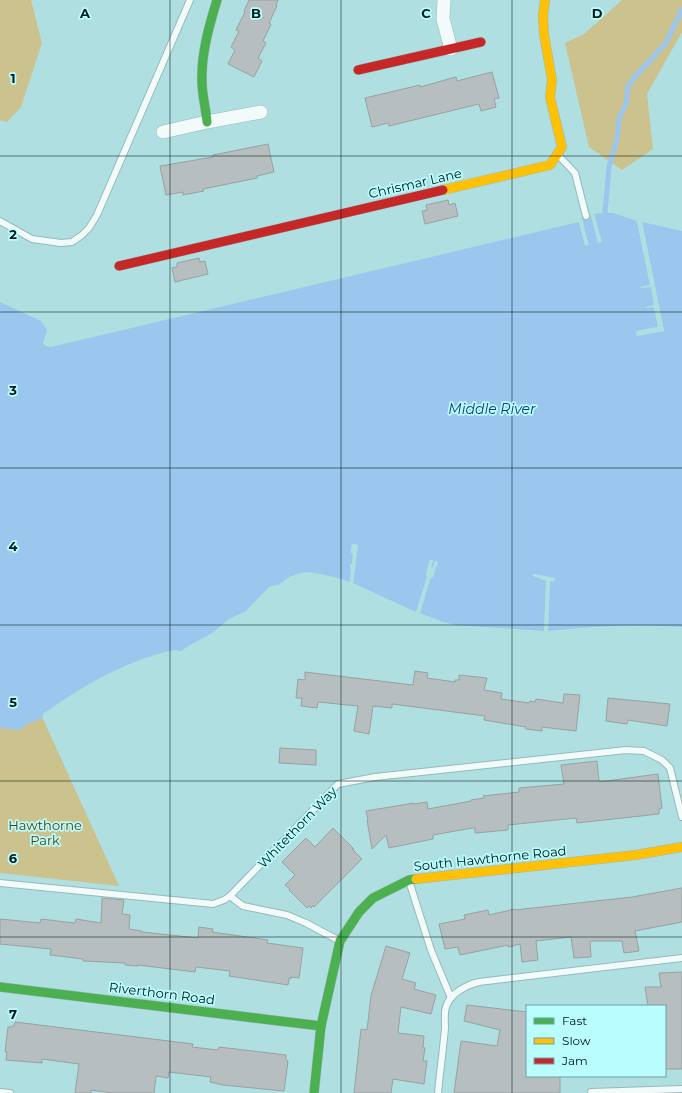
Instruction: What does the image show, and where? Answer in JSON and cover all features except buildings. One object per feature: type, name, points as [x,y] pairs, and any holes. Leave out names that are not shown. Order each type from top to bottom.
[{"type":"street","points":[[207,122],[202,83],[204,54],[209,27],[217,0]]},
{"type":"street","points":[[444,0],[443,19],[451,49]]},
{"type":"street","points":[[545,0],[543,16],[544,34],[552,80],[550,97],[562,146],[557,154]]},
{"type":"street","points":[[358,70],[481,42]]},
{"type":"street","points":[[163,132],[262,112]]},
{"type":"street","name":"Chrismar Lane","points":[[119,266],[550,165],[557,154]]},
{"type":"street","name":"South Hawthorne Road","points":[[314,1093],[320,1026],[340,941],[359,912],[373,898],[409,880],[425,877],[636,855],[682,847]]},
{"type":"street","name":"Riverthorn Road","points":[[0,987],[320,1026]]},
{"type":"lane","points":[[0,221],[32,239],[47,242],[72,242],[89,228],[101,208],[190,0]]},
{"type":"lane","points":[[557,154],[575,173],[586,216]]},
{"type":"lane","name":"Whitethorn Way","points":[[0,883],[213,904],[230,896],[338,784],[375,777],[626,750],[644,751],[662,760],[670,768],[682,817]]},
{"type":"lane","points":[[409,880],[431,950],[451,998]]},
{"type":"lane","points":[[230,896],[243,906],[288,915],[340,941]]},
{"type":"lane","points":[[438,1093],[446,1006],[451,998],[469,984],[682,958]]},
{"type":"lane","points":[[591,1093],[682,1089]]},
{"type":"lane","points":[[0,1092],[10,1093]]},
{"type":"green space","points":[[0,0],[31,0],[42,43],[21,107],[7,122],[0,120]]},
{"type":"green space","points":[[622,0],[682,0],[682,32],[647,94],[653,149],[622,170],[589,147],[565,43],[584,34]]},
{"type":"green space","name":"Hawthorne Park","points":[[0,660],[18,664],[119,886],[0,873]]},
{"type":"water","name":"Middle River","points":[[613,213],[637,221],[650,285],[641,288],[651,286],[658,327],[637,331],[637,335],[664,331],[642,222],[682,231],[682,627],[615,626],[548,631],[550,581],[555,578],[534,574],[533,576],[546,580],[544,631],[455,625],[443,622],[420,613],[430,578],[433,577],[435,561],[433,568],[431,567],[433,561],[430,560],[426,574],[427,577],[416,612],[353,583],[358,545],[352,544],[351,553],[353,553],[350,582],[310,572],[300,573],[289,577],[280,584],[269,587],[246,611],[229,619],[212,633],[181,651],[174,650],[154,655],[111,672],[44,713],[42,718],[27,724],[20,730],[0,728],[0,302],[41,321],[47,330],[43,343],[46,346],[51,347],[579,222],[585,245],[588,245],[582,217],[591,215],[598,242],[601,242],[594,214]]},
{"type":"pier","points":[[594,214],[602,242],[598,243],[591,215]]},
{"type":"pier","points":[[581,219],[589,245],[585,246],[579,222]]},
{"type":"pier","points":[[637,221],[640,221],[642,222],[664,331],[637,336],[636,331],[658,327],[654,307],[646,308],[654,305],[651,287],[640,287],[650,285]],"holes":[[[640,221],[661,329],[639,333],[659,329],[660,327]]]},
{"type":"pier","points":[[352,544],[358,545],[353,583],[350,582],[350,564],[352,564],[353,554],[351,553]]},
{"type":"pier","points":[[430,560],[433,560],[431,567],[433,568],[435,561],[438,562],[433,577],[430,579],[420,613],[416,612],[427,577],[426,574]]},
{"type":"pier","points":[[533,574],[555,578],[554,582],[550,581],[548,631],[546,631],[544,631],[546,581],[533,576]]},
{"type":"waterway","points":[[605,213],[609,167],[617,139],[619,118],[626,104],[628,86],[666,43],[682,9]]},
{"type":"traffic: fast","points":[[207,122],[202,87],[202,72],[208,30],[217,0]]},
{"type":"traffic: fast","points":[[314,1093],[321,1026],[340,941],[359,912],[373,898],[409,880],[416,879]]},
{"type":"traffic: fast","points":[[0,987],[321,1026]]},
{"type":"traffic: slow","points":[[443,190],[550,165],[562,147],[550,97],[552,80],[544,34],[543,16],[545,0]]},
{"type":"traffic: slow","points":[[416,879],[636,855],[682,847]]},
{"type":"traffic: jam","points":[[358,70],[481,42]]},
{"type":"traffic: jam","points":[[119,266],[443,190]]}]
